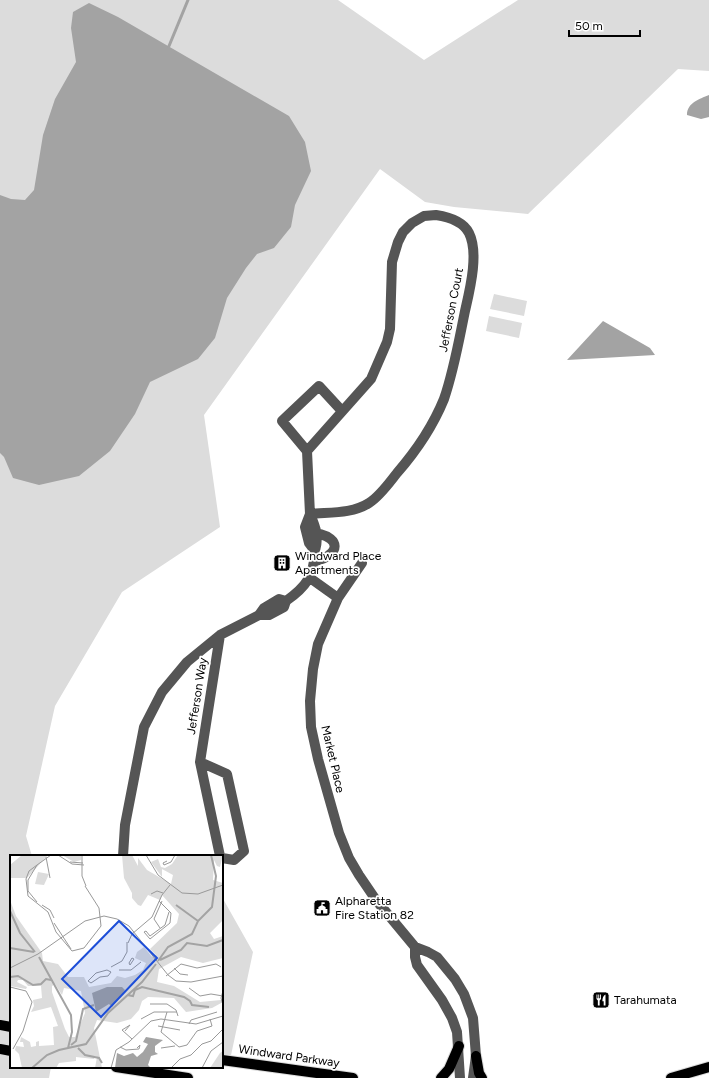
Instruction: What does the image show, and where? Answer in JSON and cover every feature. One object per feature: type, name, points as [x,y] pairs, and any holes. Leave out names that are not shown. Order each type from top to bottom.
[{"type":"main road","points":[[0,1025],[10,1027]]},
{"type":"main road","points":[[441,1078],[449,1069],[459,1046]]},
{"type":"main road","points":[[0,1049],[10,1051]]},
{"type":"main road","points":[[476,1056],[479,1074],[482,1078]]},
{"type":"main road","name":"Windward Parkway","points":[[223,1060],[353,1078]]},
{"type":"main road","points":[[671,1078],[709,1067]]},
{"type":"main road","points":[[123,1068],[188,1078]]},
{"type":"street","name":"Jefferson Court","points":[[307,451],[371,379],[387,342],[390,328],[392,262],[398,242],[403,232],[412,223],[424,216],[436,215],[447,217],[461,223],[469,233],[473,246],[471,283],[448,385],[439,411],[418,448],[378,495],[369,503],[358,509],[310,514]]},
{"type":"street","points":[[312,534],[315,526],[310,514],[307,451],[282,421],[319,386],[342,411]]},
{"type":"street","points":[[312,534],[329,537],[335,547],[329,556],[315,556]]},
{"type":"street","points":[[123,855],[126,825],[144,727],[162,692],[187,662],[220,635],[259,615],[264,608],[284,607],[286,601],[298,593],[310,578],[318,540],[312,534]]},
{"type":"street","name":"Market Place","points":[[362,563],[338,598],[318,644],[313,669],[310,701],[311,721],[318,759],[328,798],[349,858],[372,895],[415,947],[437,957],[455,979],[464,994],[473,1018],[476,1056],[473,1078]]},
{"type":"street","points":[[310,578],[338,598]]},
{"type":"street","name":"Jefferson Way","points":[[220,635],[200,762],[221,855]]},
{"type":"street","name":"Jefferson Way","points":[[200,762],[227,774],[244,851],[234,860],[223,857]]},
{"type":"street","points":[[415,947],[417,965],[431,983],[452,1018],[457,1032],[460,1078]]},
{"type":"shaded area","points":[[0,0],[338,0],[424,60],[518,0],[709,0],[709,71],[678,69],[528,214],[454,207],[425,202],[380,169],[204,415],[220,527],[122,592],[55,706],[26,836],[32,855],[10,855],[10,1068],[51,1068],[49,1078],[0,1078]]},
{"type":"shaded area","points":[[89,3],[118,17],[289,116],[305,142],[311,171],[295,205],[291,227],[274,248],[257,254],[246,268],[227,298],[215,338],[198,359],[150,382],[135,414],[110,451],[79,476],[39,485],[13,478],[4,457],[0,453],[0,195],[11,199],[25,200],[34,190],[43,135],[55,99],[76,62],[71,28],[73,12]]},
{"type":"shaded area","points":[[709,95],[709,117],[701,119],[687,115],[691,104]]},
{"type":"shaded area","points":[[494,294],[527,301],[524,316],[490,309]]},
{"type":"shaded area","points":[[489,316],[522,323],[519,338],[486,331]]},
{"type":"shaded area","points":[[603,321],[650,348],[655,355],[567,360]]},
{"type":"shaded area","points":[[223,899],[253,952],[230,1060],[223,1059]]},
{"type":"waterway","points":[[169,46],[188,0]]},
{"type":"place","name":"Windward Place Apartments","points":[[282,563]]},
{"type":"place","name":"Alpharetta Fire Station 82","points":[[322,908]]},
{"type":"place","name":"Tarahumata","points":[[601,1000]]}]
